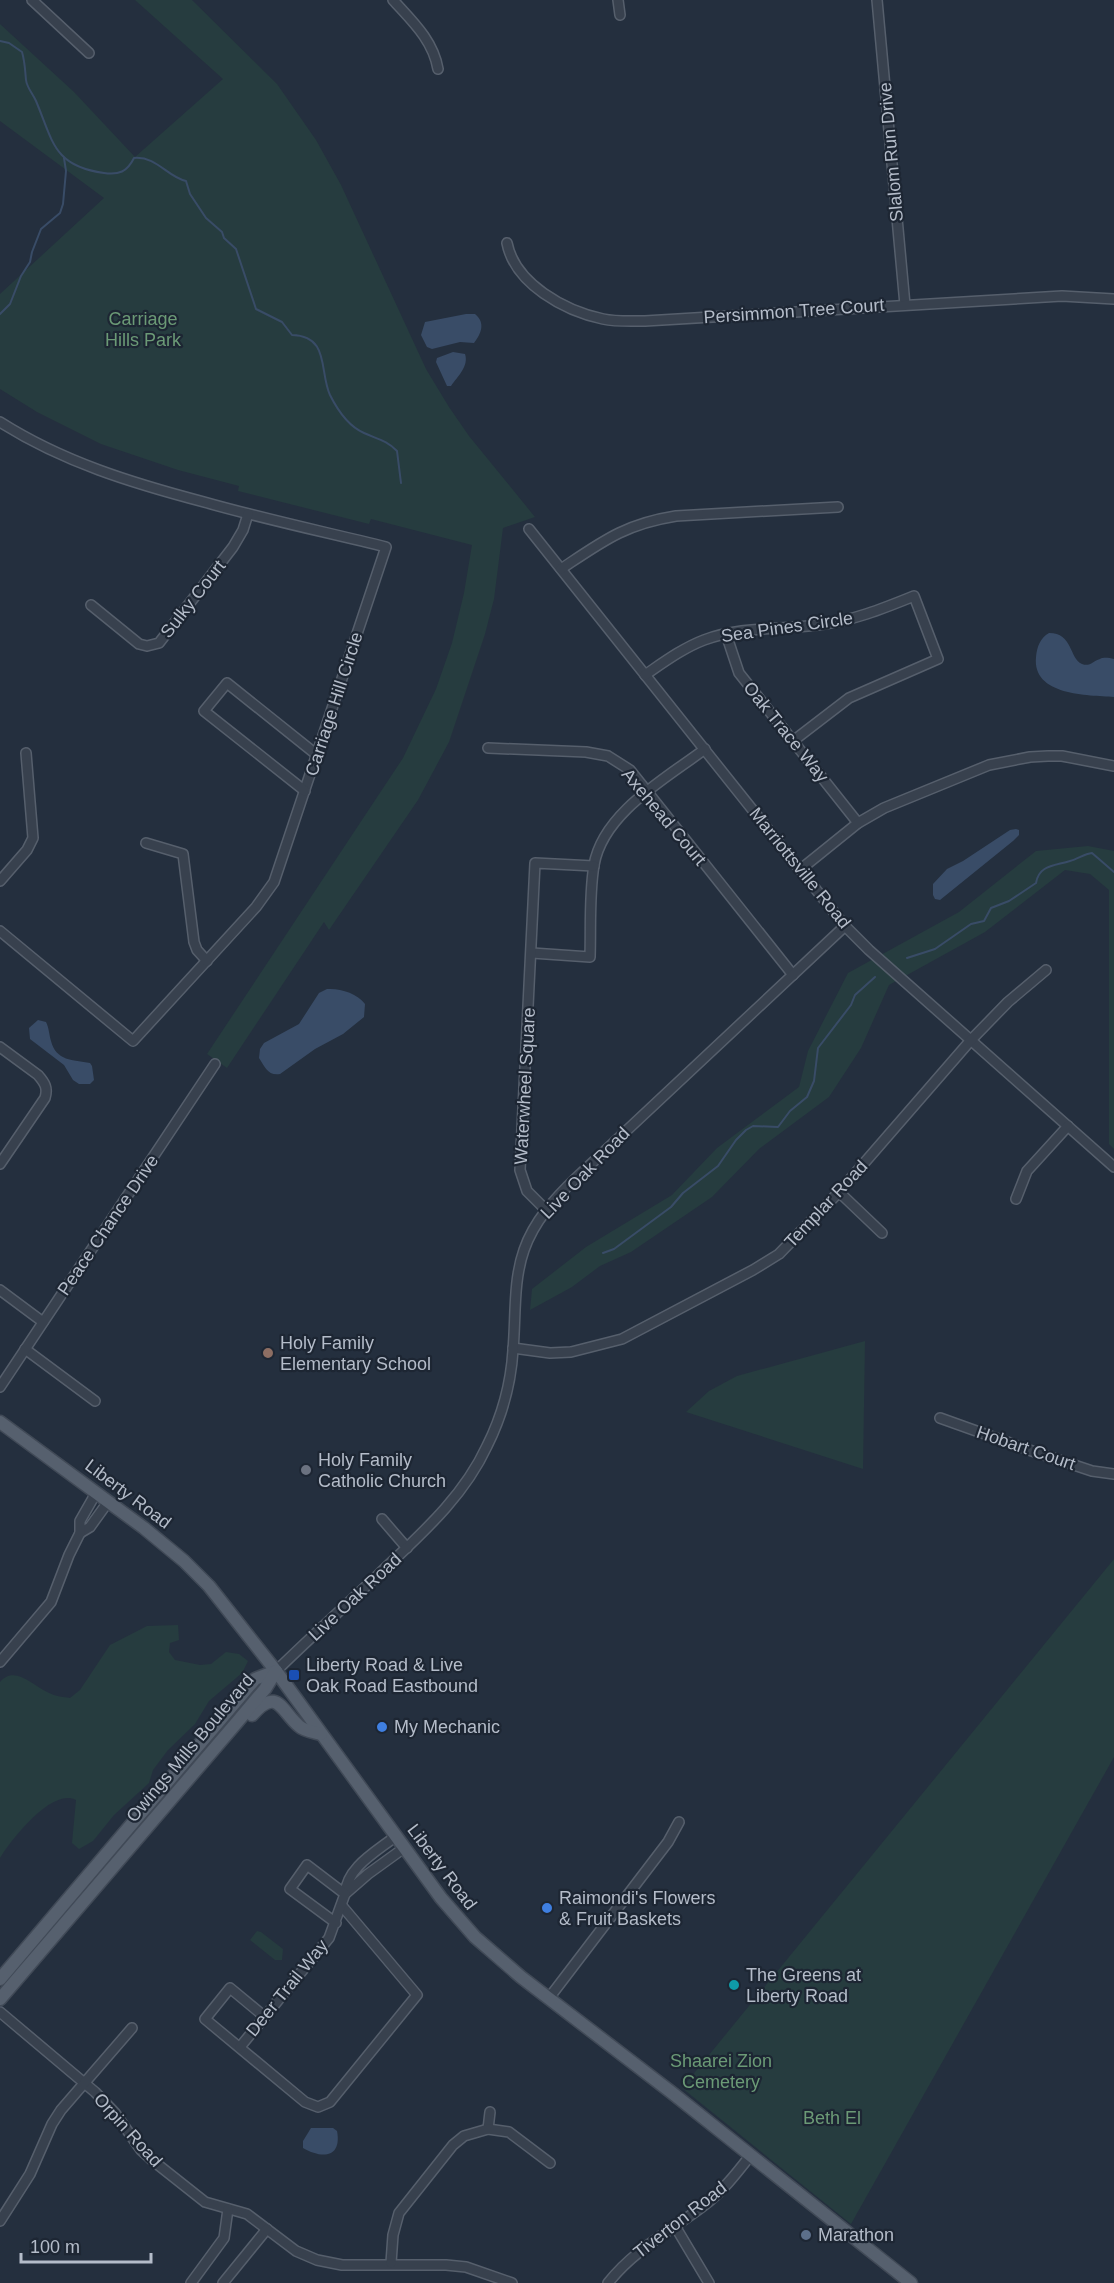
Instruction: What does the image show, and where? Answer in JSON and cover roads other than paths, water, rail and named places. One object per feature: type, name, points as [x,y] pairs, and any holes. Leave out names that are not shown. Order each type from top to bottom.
[{"type":"main road","name":"Liberty Road","points":[[0,1422],[157,1538],[195,1571],[229,1609],[404,1848],[475,1938],[910,2283]]},
{"type":"main road","name":"Owings Mills Boulevard","points":[[0,2000],[265,1689],[276,1671]]},
{"type":"main road","name":"Owings Mills Boulevard","points":[[0,1979],[255,1679],[276,1671]]},
{"type":"main road","points":[[238,1721],[246,1721],[262,1704],[272,1702],[284,1706],[300,1727],[321,1734]]},
{"type":"street","points":[[32,0],[89,53]]},
{"type":"street","points":[[393,0],[428,40],[434,50],[438,69]]},
{"type":"street","points":[[618,0],[620,15]]},
{"type":"street","name":"Slalom Run Drive","points":[[877,0],[905,304]]},
{"type":"street","name":"Persimmon Tree Court","points":[[507,243],[511,260],[516,267],[546,294],[578,311],[606,320],[645,321],[1062,296],[1114,299]]},
{"type":"street","name":"Carriage Hill Circle","points":[[0,422],[29,440],[76,462],[121,479],[248,514],[386,547],[274,882],[256,907],[133,1041],[0,931]]},
{"type":"street","points":[[561,569],[609,537],[639,523],[655,519],[838,507]]},
{"type":"street","name":"Sulky Court","points":[[92,605],[139,644],[147,646],[159,643],[234,547],[248,514]]},
{"type":"street","name":"Marriottsville Road","points":[[529,529],[845,926],[869,950],[1114,1167]]},
{"type":"street","name":"Sea Pines Circle","points":[[645,675],[681,651],[705,640],[726,634],[841,622],[871,614],[914,596],[938,659],[849,698],[793,741]]},
{"type":"street","name":"Oak Trace Way","points":[[726,634],[732,658],[739,673],[858,823]]},
{"type":"street","points":[[305,791],[204,711],[227,683],[317,755]]},
{"type":"street","name":"Axehead Court","points":[[488,748],[586,752],[608,756],[630,770],[793,975]]},
{"type":"street","points":[[532,953],[590,957],[594,866],[604,835],[622,814],[647,792],[705,749]]},
{"type":"street","points":[[0,881],[27,850],[33,838],[26,753]]},
{"type":"street","points":[[801,869],[858,823],[885,808],[989,765],[1030,757],[1062,756],[1114,766]]},
{"type":"street","points":[[146,843],[183,854],[194,942],[197,950],[207,961]]},
{"type":"street","name":"Waterwheel Square","points":[[546,1210],[527,1191],[520,1170],[535,863],[594,866]]},
{"type":"street","name":"Live Oak Road","points":[[276,1671],[446,1509],[480,1460],[495,1429],[507,1394],[520,1262],[529,1238],[546,1210],[577,1177],[845,926]]},
{"type":"street","name":"Templar Road","points":[[513,1348],[550,1353],[571,1352],[622,1339],[779,1254],[839,1192],[971,1040],[1008,1002],[1046,970]]},
{"type":"street","points":[[0,1047],[38,1075],[44,1081],[47,1092],[0,1164]]},
{"type":"street","name":"Peace Chance Drive","points":[[0,1387],[215,1064]]},
{"type":"street","points":[[1016,1199],[1028,1171],[1068,1126]]},
{"type":"street","points":[[839,1192],[882,1233]]},
{"type":"street","points":[[0,1290],[43,1322]]},
{"type":"street","points":[[25,1349],[95,1401]]},
{"type":"street","name":"Hobart Court","points":[[940,1418],[1042,1455],[1092,1471],[1114,1474]]},
{"type":"street","points":[[0,1662],[51,1602],[80,1533],[80,1521],[96,1492]]},
{"type":"street","points":[[80,1533],[90,1527],[108,1502]]},
{"type":"street","name":"Live Oak Road","points":[[382,1519],[407,1548]]},
{"type":"street","points":[[549,1998],[668,1842],[678,1822]]},
{"type":"street","name":"Deer Trail Way","points":[[240,2047],[325,1944],[336,1923],[345,1894],[346,1882],[351,1874],[396,1836]]},
{"type":"street","points":[[336,1923],[290,1889],[307,1865],[345,1894],[404,1848]]},
{"type":"street","points":[[265,2017],[230,1988],[205,2019],[305,2102],[318,2107],[330,2102],[417,1995],[342,1906]]},
{"type":"street","name":"Orpin Road","points":[[0,2012],[84,2083],[115,2114],[141,2150],[152,2160],[205,2202],[247,2214],[297,2251],[317,2260],[342,2265],[423,2263],[466,2267],[512,2283]]},
{"type":"street","points":[[0,2221],[30,2174],[52,2124],[132,2028]]},
{"type":"street","points":[[488,2128],[490,2112]]},
{"type":"street","points":[[391,2263],[395,2223],[406,2202],[453,2145],[464,2136],[488,2128],[509,2132],[550,2163]]},
{"type":"street","name":"Tiverton Road","points":[[608,2283],[628,2261],[717,2194],[731,2181],[750,2156]]},
{"type":"street","points":[[191,2283],[224,2238],[228,2209]]},
{"type":"street","points":[[675,2226],[709,2283]]},
{"type":"street","points":[[223,2283],[267,2229]]},
{"type":"water","points":[[475,314],[480,321],[479,336],[474,343],[460,342],[432,349],[427,347],[421,335],[425,322]]},
{"type":"water","points":[[453,352],[465,354],[466,358],[462,371],[451,386],[447,386],[436,362],[437,358]]},
{"type":"water","points":[[1049,633],[1057,634],[1067,641],[1075,657],[1082,664],[1089,664],[1103,658],[1114,659],[1114,697],[1064,691],[1043,679],[1037,670],[1036,653],[1041,640]]},
{"type":"water","points":[[1010,830],[1019,830],[1019,835],[1013,841],[940,900],[935,899],[933,884],[947,869]]},
{"type":"water","points":[[327,989],[343,990],[358,997],[365,1004],[364,1017],[343,1034],[315,1049],[280,1074],[272,1074],[259,1058],[260,1049],[264,1043],[299,1024],[319,993]]},
{"type":"water","points":[[38,1020],[46,1022],[53,1048],[61,1056],[90,1063],[94,1080],[90,1084],[79,1084],[73,1080],[64,1065],[30,1039],[29,1028]]},
{"type":"water","points":[[311,2128],[333,2128],[337,2131],[338,2140],[333,2151],[323,2155],[303,2148],[303,2141]]},
{"type":"waterway","points":[[0,41],[9,43],[22,52],[28,86],[52,140],[65,158],[87,170],[109,174],[125,169],[134,158],[142,158],[156,163],[179,179],[186,181],[190,194],[206,218],[236,249],[256,309],[282,322],[292,335],[304,337],[318,348],[327,386],[336,407],[353,426],[385,442],[397,451],[401,483]]},
{"type":"waterway","points":[[0,314],[10,304],[21,276],[30,262],[41,229],[60,213],[66,171],[64,158]]},
{"type":"waterway","points":[[907,958],[935,949],[971,924],[984,921],[991,908],[1009,901],[1036,883],[1040,873],[1048,867],[1092,853],[1114,872]]},
{"type":"waterway","points":[[603,1253],[614,1249],[671,1207],[683,1193],[718,1166],[746,1130],[753,1126],[778,1127],[790,1111],[807,1097],[814,1081],[818,1048],[851,1005],[855,995],[875,977]]},
{"type":"place","name":"Holy Family Elementary School","points":[[268,1353]]},
{"type":"place","name":"Holy Family Catholic Church","points":[[306,1470]]},
{"type":"place","name":"Liberty Road & Live Oak Road Eastbound","points":[[294,1675]]},
{"type":"place","name":"My Mechanic","points":[[382,1727]]},
{"type":"place","name":"Raimondi's Flowers & Fruit Baskets","points":[[547,1908]]},
{"type":"place","name":"The Greens at Liberty Road","points":[[734,1985]]},
{"type":"place","name":"Marathon","points":[[806,2235]]},
{"type":"park label","name":"Carriage Hills Park","points":[[143,329]]},
{"type":"park label","name":"Shaarei Zion Cemetery","points":[[721,2071]]},
{"type":"park label","name":"Beth El","points":[[832,2118]]}]
